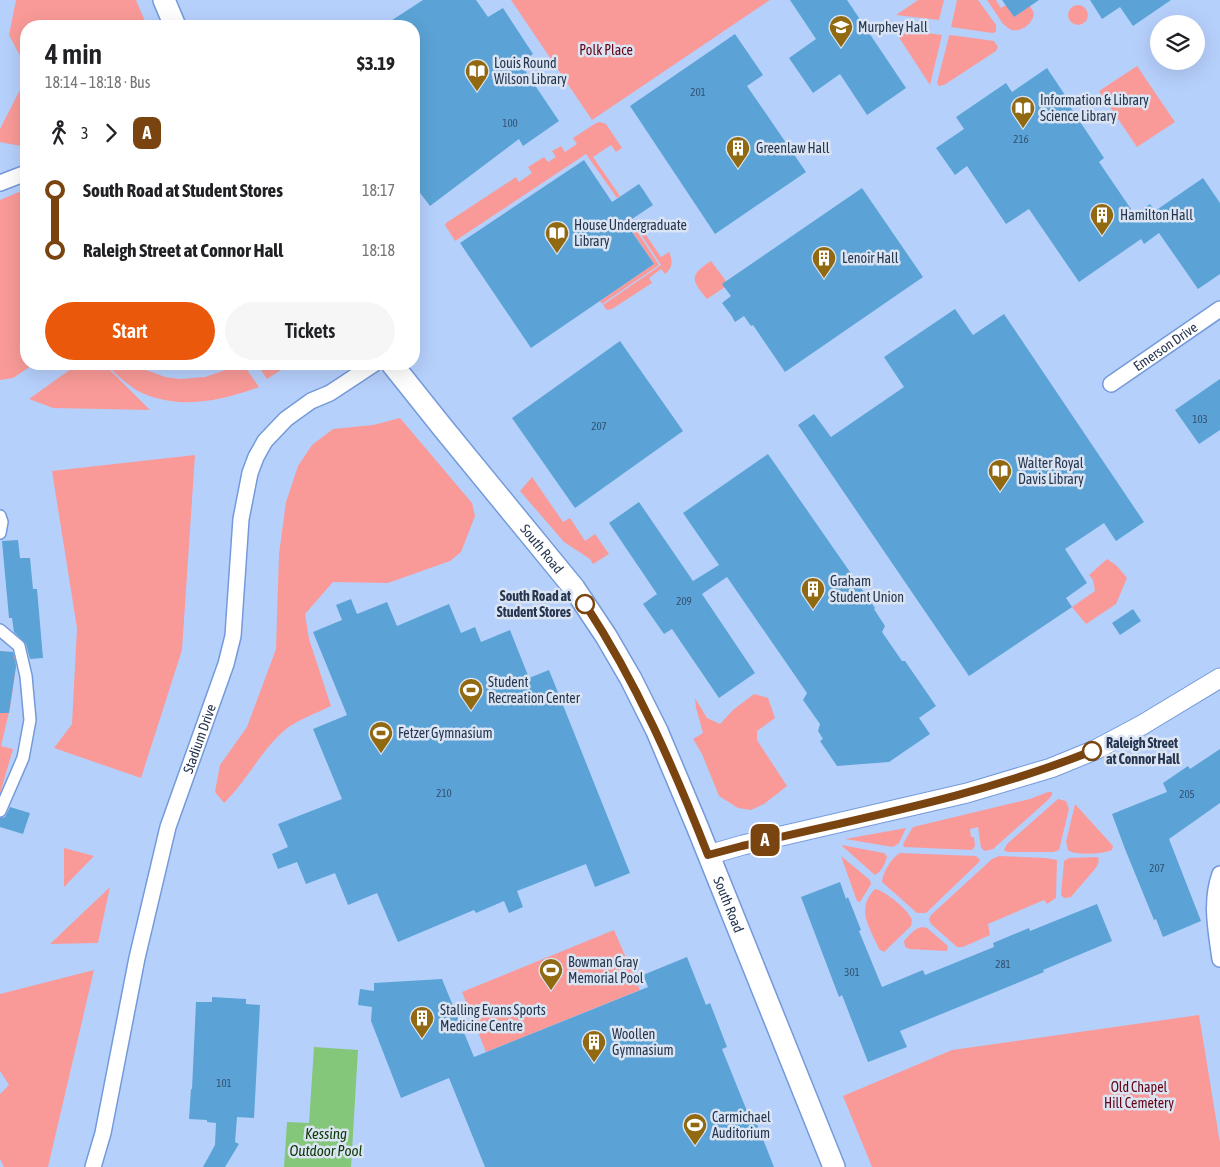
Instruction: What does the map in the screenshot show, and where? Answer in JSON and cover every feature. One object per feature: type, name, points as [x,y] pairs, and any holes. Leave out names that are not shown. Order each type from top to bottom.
[{"type":"main road","points":[[164,0],[172,20]]},
{"type":"main road","name":"South Road","points":[[397,370],[437,422],[574,588],[606,636],[631,680],[657,731],[834,1167]]},
{"type":"street","points":[[0,183],[20,175]]},
{"type":"street","name":"Emerson Drive","points":[[1111,384],[1220,308]]},
{"type":"street","name":"Stadium Drive","points":[[93,1167],[103,1133],[137,958],[168,827],[226,664],[233,636],[241,519],[250,473],[256,457],[266,441],[286,419],[311,401],[330,393],[365,370]]},
{"type":"street","points":[[0,516],[2,522],[0,533]]},
{"type":"street","points":[[0,630],[19,646],[26,676],[30,720],[23,758],[0,811]]},
{"type":"street","points":[[708,855],[967,793],[1051,768],[1095,750],[1142,725],[1220,678]]},
{"type":"street","points":[[1220,874],[1214,896],[1220,959]]},
{"type":"shaded area","points":[[0,0],[1220,0],[1220,1167],[0,1167]]},
{"type":"green space","points":[[16,0],[136,0],[144,20],[20,20],[20,56],[9,35]]},
{"type":"green space","name":"Polk Place","points":[[511,0],[770,0],[592,120]]},
{"type":"green space","points":[[918,0],[944,0],[939,20],[896,15]]},
{"type":"green space","points":[[957,0],[978,0],[996,25],[996,32],[951,27]]},
{"type":"green space","points":[[987,0],[996,0],[1001,8],[1006,5],[1014,17],[1030,6],[1034,13],[1032,21],[1019,30],[1011,30],[1003,24]]},
{"type":"green space","points":[[1074,5],[1082,5],[1088,11],[1088,19],[1082,25],[1074,25],[1068,19],[1068,11]]},
{"type":"green space","points":[[903,30],[942,35],[930,85],[898,36],[899,32]]},
{"type":"green space","points":[[949,36],[994,41],[998,47],[996,51],[944,85],[939,86],[937,83]]},
{"type":"green space","points":[[1137,66],[1175,122],[1137,147],[1099,91]]},
{"type":"green space","points":[[20,90],[20,146],[0,142],[0,129]]},
{"type":"green space","points":[[600,122],[606,124],[622,148],[616,152],[611,145],[593,157],[620,196],[617,198],[586,154],[455,241],[445,225],[446,223],[516,177],[519,182],[532,173],[528,167],[544,157],[548,162],[556,157],[552,151],[561,146],[565,152],[577,144],[573,138]]},
{"type":"green space","points":[[20,192],[20,370],[25,370],[13,378],[0,380],[0,200]]},
{"type":"green space","points":[[635,219],[661,257],[669,252],[672,261],[671,266],[665,274],[661,269],[649,278],[652,283],[612,309],[607,310],[603,305],[661,265],[632,221]]},
{"type":"green space","points":[[633,225],[659,265],[602,304],[600,301],[654,264],[630,228]]},
{"type":"green space","points":[[711,261],[726,281],[725,287],[707,299],[695,282],[695,278],[699,270]]},
{"type":"green space","points":[[70,370],[110,370],[150,410],[53,408],[29,399]]},
{"type":"green space","points":[[112,370],[146,370],[165,377],[180,379],[205,377],[225,370],[247,370],[259,387],[216,400],[186,402],[157,398],[142,393]]},
{"type":"green space","points":[[261,370],[281,370],[267,379]]},
{"type":"green space","points":[[400,418],[472,503],[475,516],[461,552],[450,561],[388,583],[333,582],[305,614],[309,639],[331,706],[291,725],[277,737],[224,803],[215,792],[220,765],[247,727],[276,649],[279,554],[286,502],[298,466],[312,445],[333,429],[373,425]]},
{"type":"green space","points":[[195,455],[182,650],[141,778],[54,748],[72,724],[77,628],[52,471]]},
{"type":"green space","points":[[532,477],[563,522],[570,518],[585,541],[595,534],[609,554],[593,564],[590,559],[564,542],[520,491]]},
{"type":"green space","points":[[1107,559],[1117,566],[1127,578],[1116,604],[1086,624],[1072,607],[1095,591],[1093,580],[1089,575]]},
{"type":"green space","points":[[0,651],[18,653],[10,708],[1,746],[13,749],[0,794]]},
{"type":"green space","points":[[754,694],[768,698],[775,718],[757,731],[757,740],[787,786],[764,804],[751,810],[738,808],[719,796],[702,754],[693,739],[703,733],[695,698],[707,718],[720,724],[733,710]]},
{"type":"green space","points":[[1052,792],[1052,795],[1048,800],[993,849],[985,851],[981,848],[978,827],[970,829],[971,837],[974,837],[975,846],[972,850],[904,847],[903,844],[913,827],[1030,799]]},
{"type":"green space","points":[[1058,799],[1066,801],[1069,809],[1059,850],[1053,852],[1007,852],[1004,850],[1007,844]]},
{"type":"green space","points":[[1075,804],[1113,846],[1112,850],[1090,854],[1068,850],[1066,842]]},
{"type":"green space","points":[[906,828],[899,843],[893,847],[845,839]]},
{"type":"green space","points":[[841,845],[884,853],[887,856],[886,861],[881,870],[875,875]]},
{"type":"green space","points":[[64,848],[94,856],[64,887]]},
{"type":"green space","points":[[900,853],[976,856],[980,860],[926,913],[917,913],[882,882],[888,866]]},
{"type":"green space","points":[[841,856],[870,880],[871,884],[860,902],[857,901]]},
{"type":"green space","points":[[999,856],[1057,860],[1056,898],[1047,904],[1044,900],[988,924],[990,935],[963,947],[957,947],[931,924],[929,919],[931,915],[992,859]]},
{"type":"green space","points":[[1069,858],[1099,858],[1095,869],[1071,897],[1064,898],[1061,895],[1064,861]]},
{"type":"green space","points":[[110,887],[98,943],[50,944]]},
{"type":"green space","points":[[875,889],[896,901],[912,920],[911,926],[884,952],[879,949],[866,919],[866,904],[869,896]]},
{"type":"green space","points":[[922,927],[927,928],[948,946],[947,951],[909,949],[905,947],[904,941],[915,930]]},
{"type":"green space","name":"Bowman Gray Memorial Pool","points":[[614,930],[640,990],[486,1052],[462,992]]},
{"type":"green space","points":[[94,970],[48,1167],[4,1167],[0,1159],[0,1094],[9,1085],[0,1071],[0,994]]},
{"type":"green space","name":"Old Chapel Hill Cemetery","points":[[1199,1015],[1220,1143],[1220,1167],[872,1167],[843,1096],[952,1050]]},
{"type":"water","name":"Kessing Outdoor Pool","points":[[314,1047],[358,1050],[351,1167],[284,1167],[287,1122],[309,1123]]},
{"type":"building","name":"Louis Round Wilson Library","points":[[423,0],[476,0],[488,17],[503,8],[533,54],[520,63],[559,121],[523,146],[519,139],[430,206],[420,193],[420,20],[392,20]]},
{"type":"building","name":"Murphey Hall","points":[[790,0],[847,0],[906,88],[867,115],[840,74],[813,93],[789,58],[816,39]]},
{"type":"building","points":[[1002,0],[1039,0],[1014,17]]},
{"type":"building","points":[[1090,0],[1171,0],[1133,26],[1120,7],[1102,19]]},
{"type":"building","points":[[735,34],[763,75],[747,86],[806,172],[715,234],[630,106]]},
{"type":"building","points":[[1047,68],[1104,158],[1099,162],[1135,215],[1150,204],[1155,211],[1203,178],[1220,203],[1220,274],[1198,289],[1159,233],[1144,244],[1141,239],[1079,282],[1029,209],[1006,224],[967,166],[955,175],[936,148],[964,129],[956,117],[1006,83],[1012,92]]},
{"type":"building","name":"House Undergraduate Library","points":[[584,160],[612,202],[639,184],[644,191],[653,205],[626,223],[654,264],[531,348],[460,243]]},
{"type":"building","name":"Lenoir Hall","points":[[862,188],[923,277],[785,372],[753,325],[751,326],[744,316],[735,322],[722,303],[731,296],[722,284]]},
{"type":"building","name":"Walter Royal Davis Library","points":[[955,309],[973,335],[1004,314],[1144,522],[1116,541],[1104,523],[1065,549],[1087,583],[1066,598],[1072,607],[969,676],[798,425],[814,414],[831,437],[904,387],[884,357]]},
{"type":"building","points":[[620,341],[683,431],[575,508],[512,418]]},
{"type":"building","points":[[1220,379],[1220,430],[1199,444],[1175,410]]},
{"type":"building","name":"Graham Student Union","points":[[768,454],[875,608],[885,626],[882,632],[936,706],[919,718],[930,734],[889,762],[837,766],[820,741],[823,739],[818,731],[820,724],[803,700],[807,693],[727,577],[702,594],[755,673],[719,698],[672,629],[664,634],[643,604],[657,594],[609,523],[639,502],[693,581],[719,565],[683,513]]},
{"type":"building","points":[[18,540],[20,558],[30,558],[33,589],[37,589],[43,658],[30,659],[26,644],[14,632],[12,618],[9,618],[2,541]]},
{"type":"building","name":"Fetzer Gymnasium","points":[[351,599],[357,614],[387,602],[397,626],[449,604],[461,633],[475,627],[481,642],[510,630],[529,678],[549,670],[630,873],[595,887],[586,864],[517,891],[523,907],[509,913],[504,901],[476,913],[474,910],[398,942],[377,893],[348,905],[335,873],[306,884],[297,862],[278,869],[272,854],[288,847],[278,824],[342,799],[313,729],[347,715],[313,632],[342,620],[336,605]]},
{"type":"building","points":[[1133,609],[1141,621],[1120,635],[1112,623]]},
{"type":"building","points":[[0,651],[13,652],[16,666],[9,713],[0,713]]},
{"type":"building","points":[[1220,749],[1220,803],[1169,839],[1201,921],[1163,937],[1156,919],[1154,920],[1112,814],[1167,792],[1163,783],[1188,766],[1190,769]]},
{"type":"building","points":[[10,807],[30,813],[23,834],[0,827],[0,818],[5,817]]},
{"type":"building","points":[[840,882],[846,899],[848,897],[861,930],[859,931],[882,987],[923,970],[925,975],[994,947],[993,943],[1029,928],[1030,931],[1097,904],[1112,941],[1043,970],[1044,972],[900,1031],[907,1047],[868,1062],[842,995],[839,997],[801,897]]},
{"type":"building","name":"Woollen Gymnasium","points":[[687,957],[706,1005],[710,1003],[727,1047],[722,1049],[751,1121],[755,1119],[774,1167],[485,1167],[449,1078],[401,1098],[371,1021],[372,1007],[358,1005],[360,989],[374,991],[374,983],[442,979],[474,1057],[648,987],[643,975]]},
{"type":"building","points":[[212,997],[246,999],[246,1004],[260,1005],[254,1118],[237,1117],[235,1142],[239,1144],[225,1167],[203,1167],[215,1145],[216,1123],[207,1122],[207,1120],[189,1119],[196,1002],[212,1002]]},
{"type":"bus line","name":"A","points":[[585,604],[631,680],[657,731],[708,855],[967,793],[1051,768],[1092,751]]},
{"type":"place","name":"Murphey Hall","points":[[841,48]]},
{"type":"place","name":"Louis Round Wilson Library","points":[[477,92]]},
{"type":"place","name":"Information & Library Science Library","points":[[1023,129]]},
{"type":"place","name":"Greenlaw Hall","points":[[738,169]]},
{"type":"place","name":"Hamilton Hall","points":[[1102,236]]},
{"type":"place","name":"House Undergraduate Library","points":[[557,254]]},
{"type":"place","name":"Lenoir Hall","points":[[824,279]]},
{"type":"place","name":"Walter Royal Davis Library","points":[[1000,492]]},
{"type":"place","name":"South Road at Student Stores","points":[[585,604]]},
{"type":"place","name":"Graham Student Union","points":[[813,610]]},
{"type":"place","name":"Student Recreation Center","points":[[471,711]]},
{"type":"place","name":"Raleigh Street at Connor Hall","points":[[1092,751]]},
{"type":"place","name":"Fetzer Gymnasium","points":[[381,754]]},
{"type":"place","name":"Bowman Gray Memorial Pool","points":[[551,991]]},
{"type":"place","name":"Stalling Evans Sports Medicine Centre","points":[[422,1039]]},
{"type":"place","name":"Woollen Gymnasium","points":[[594,1063]]},
{"type":"place","name":"Carmichael Auditorium","points":[[695,1146]]}]
